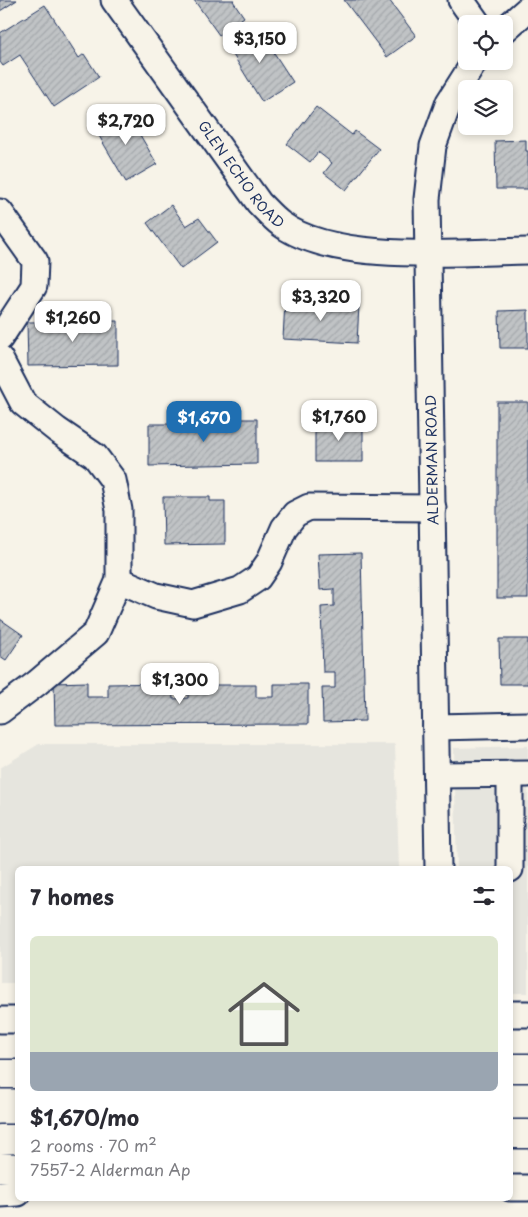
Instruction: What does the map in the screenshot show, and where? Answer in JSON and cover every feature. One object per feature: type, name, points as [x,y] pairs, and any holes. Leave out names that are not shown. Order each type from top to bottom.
[{"type":"highway","points":[[513,1068],[528,1068]]},
{"type":"highway","points":[[0,1074],[15,1074]]},
{"type":"highway","points":[[513,1134],[528,1134]]},
{"type":"highway","points":[[0,1139],[15,1139]]},
{"type":"highway","points":[[0,1167],[15,1168]]},
{"type":"street","name":"GLEN ECHO ROAD","points":[[114,0],[259,203],[281,224],[307,238],[343,248],[383,252],[427,253],[528,251]]},
{"type":"street","points":[[461,0],[472,15]]},
{"type":"street","points":[[513,22],[528,9]]},
{"type":"street","name":"ALDERMAN ROAD","points":[[438,866],[427,199],[433,146],[449,102],[469,70]]},
{"type":"street","points":[[0,212],[35,261],[34,286],[0,338]]},
{"type":"street","points":[[0,359],[23,403],[57,430],[95,456],[113,480],[119,510],[119,580],[96,633],[37,683],[0,711]]},
{"type":"street","points":[[119,580],[156,596],[193,604],[240,590],[258,578],[269,562],[284,528],[295,514],[309,507],[433,508]]},
{"type":"street","points":[[436,727],[528,725]]},
{"type":"street","points":[[437,775],[519,774],[510,866]]},
{"type":"street","points":[[513,1014],[528,1014]]},
{"type":"street","points":[[0,1020],[15,1020]]},
{"type":"street","points":[[513,1188],[528,1188]]},
{"type":"street","points":[[0,1194],[15,1193]]},
{"type":"shaded area","points":[[39,744],[395,744],[399,866],[15,866],[15,983],[0,983],[0,768]]},
{"type":"shaded area","points":[[528,746],[528,993],[513,993],[513,866],[457,866],[454,748]]},
{"type":"building","points":[[0,0],[17,0],[0,11]]},
{"type":"building","points":[[194,0],[234,0],[244,17],[219,35]]},
{"type":"building","points":[[344,0],[389,0],[416,36],[387,57]]},
{"type":"building","points":[[45,5],[79,58],[84,54],[99,77],[54,107],[20,55],[3,66],[0,62],[0,33]]},
{"type":"building","points":[[256,25],[293,82],[262,102],[227,45]]},
{"type":"building","points":[[316,107],[352,135],[355,131],[379,149],[346,190],[324,173],[332,163],[318,152],[310,162],[287,144]]},
{"type":"building","points":[[126,111],[157,164],[126,182],[95,129]]},
{"type":"building","points":[[526,140],[526,151],[528,151],[528,189],[496,189],[495,141]]},
{"type":"building","points":[[171,205],[186,226],[199,218],[217,242],[181,269],[147,223]]},
{"type":"building","points":[[285,301],[359,305],[357,343],[283,339]]},
{"type":"building","points":[[528,310],[528,348],[500,348],[499,311]]},
{"type":"building","points":[[118,321],[118,365],[28,366],[27,322]]},
{"type":"building","points":[[497,402],[528,402],[528,598],[497,598]]},
{"type":"building","points":[[208,419],[257,419],[257,464],[149,466],[149,424],[208,424]]},
{"type":"building","points":[[363,422],[363,462],[315,462],[315,423]]},
{"type":"building","points":[[163,497],[210,497],[210,501],[225,501],[225,544],[164,545]]},
{"type":"building","points":[[361,553],[365,721],[323,722],[322,688],[335,688],[335,672],[323,672],[321,607],[334,606],[334,589],[320,590],[318,554]]},
{"type":"building","points":[[0,619],[23,635],[6,660],[0,656]]},
{"type":"building","points":[[499,639],[528,639],[528,684],[500,684]]},
{"type":"building","points":[[87,682],[87,697],[108,697],[108,684],[172,683],[173,699],[188,698],[188,685],[256,685],[256,697],[274,697],[274,684],[308,684],[308,724],[55,725],[54,683]]}]
